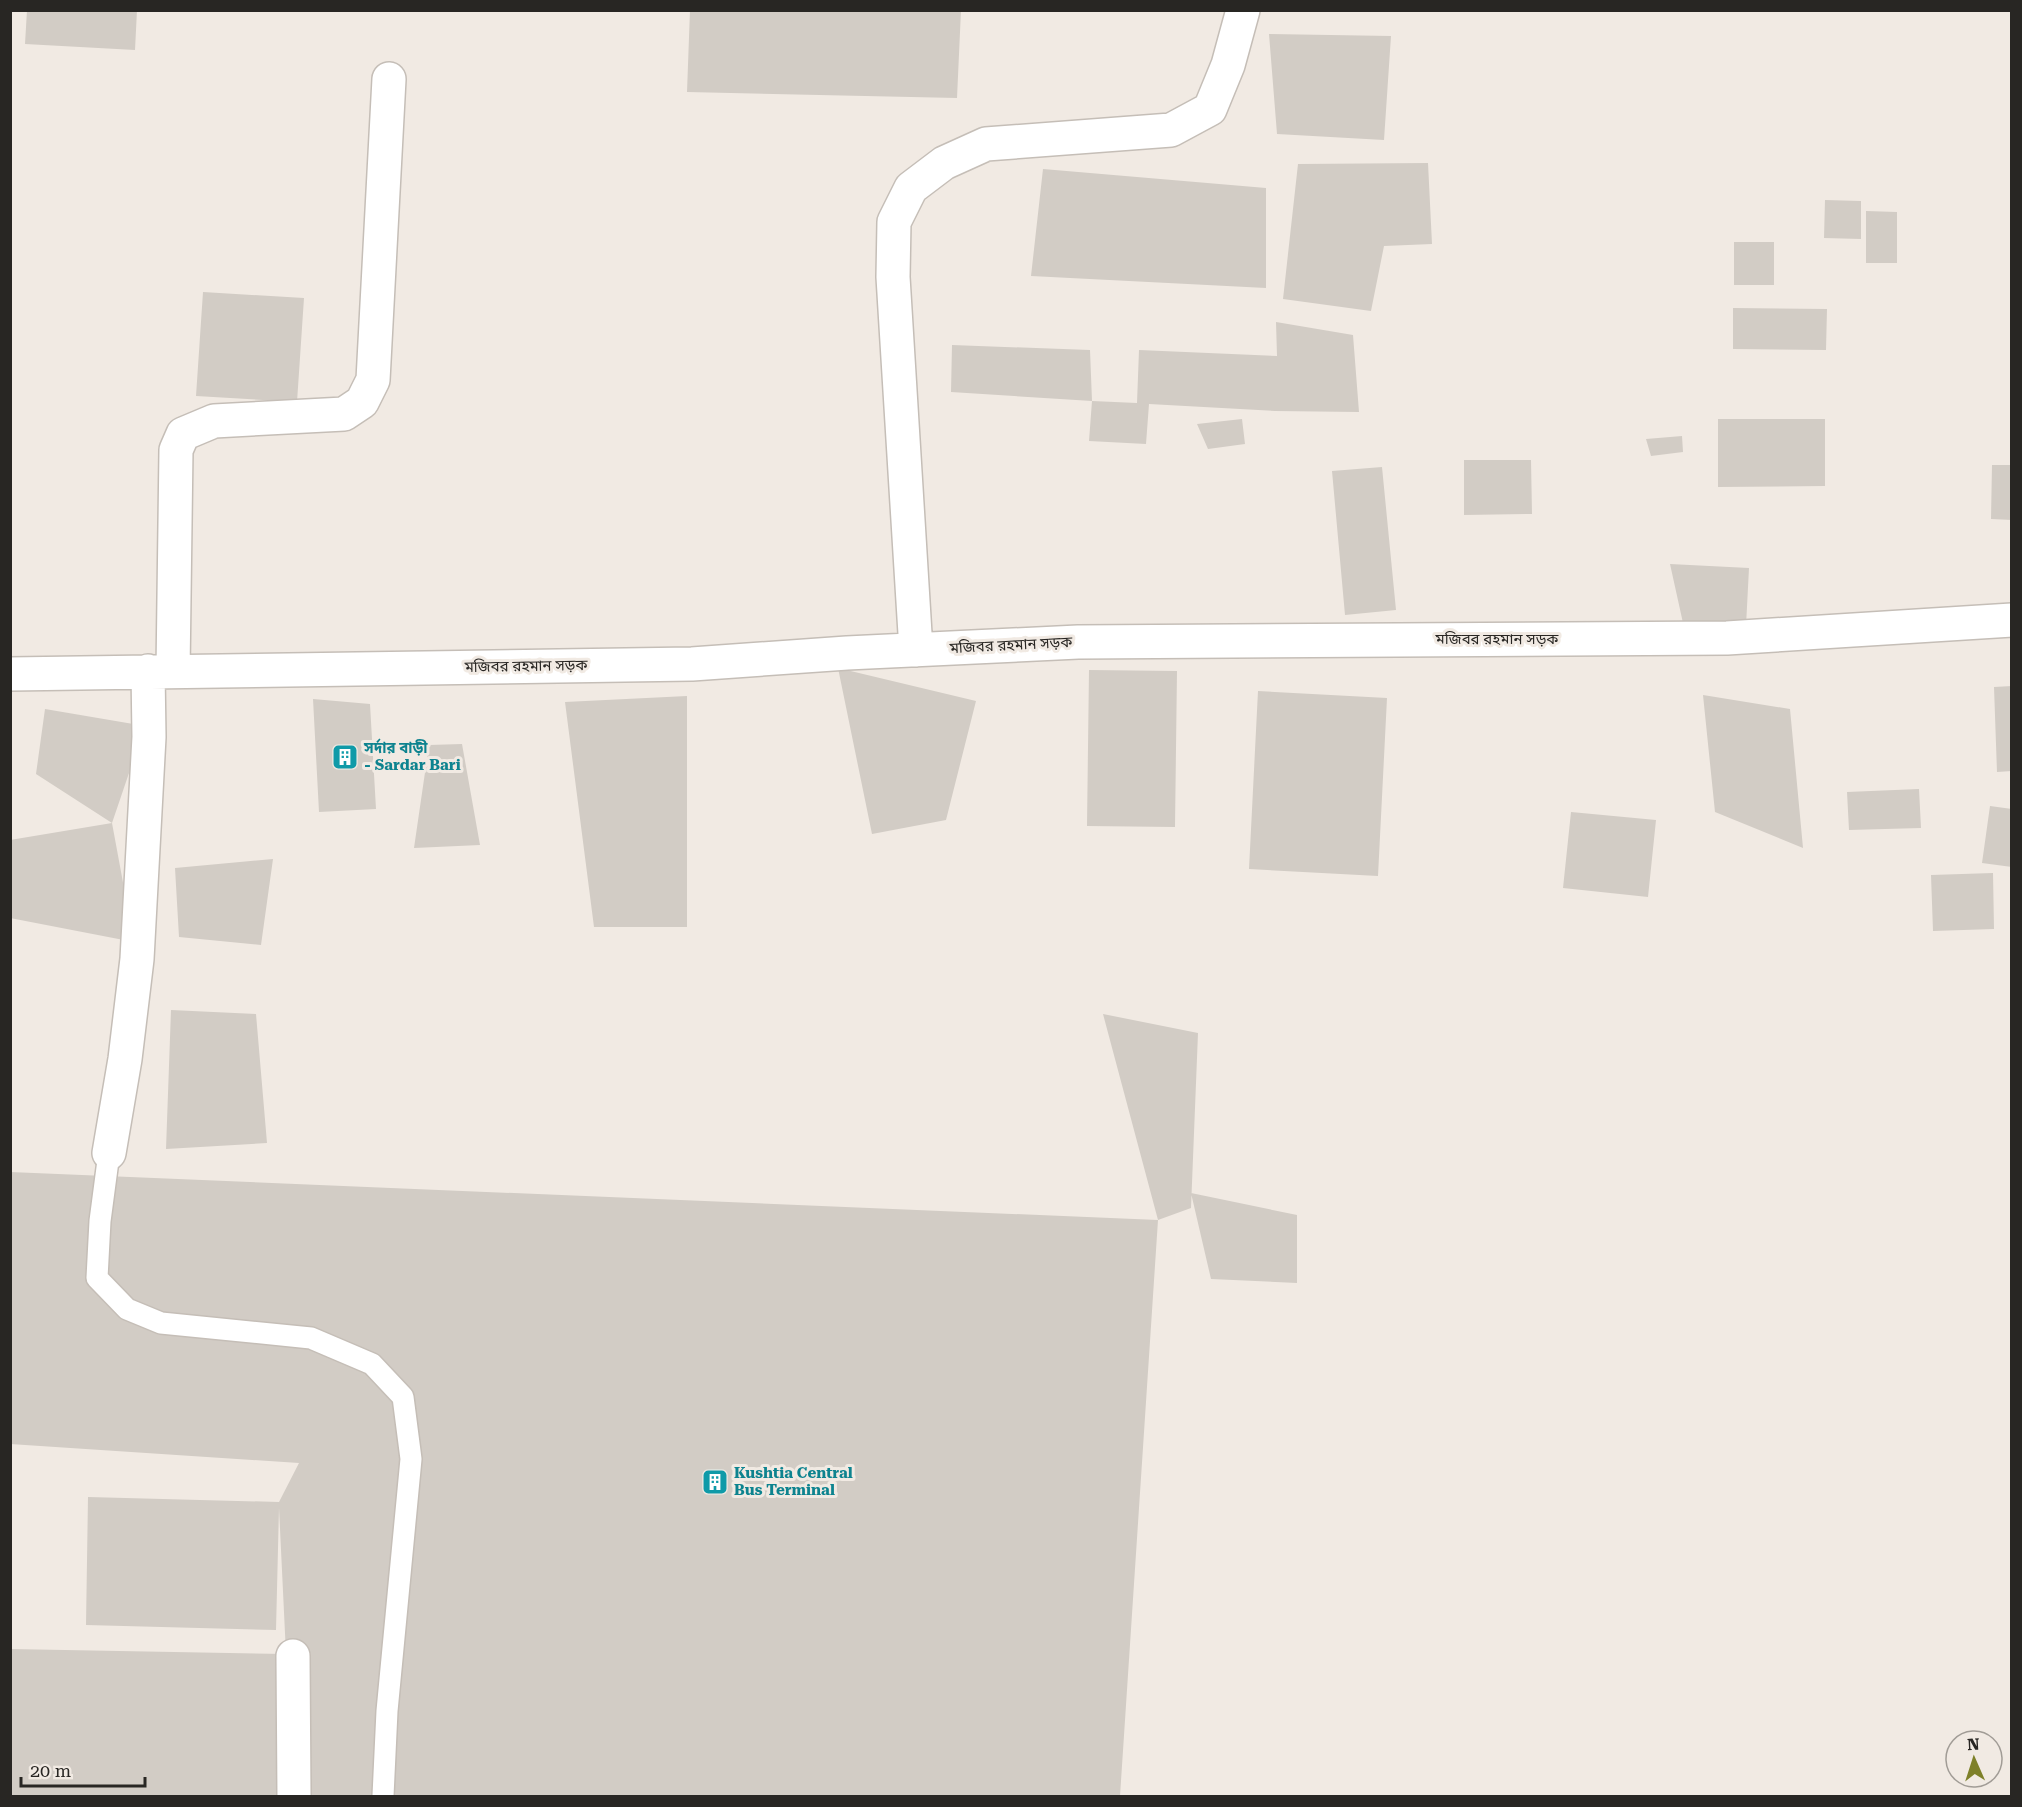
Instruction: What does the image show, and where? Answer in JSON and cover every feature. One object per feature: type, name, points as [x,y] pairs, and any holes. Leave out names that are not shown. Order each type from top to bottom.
[{"type":"street","points":[[916,650],[894,278],[894,222],[911,188],[944,163],[987,144],[1171,130],[1210,109],[1228,65],[1243,10]]},
{"type":"street","points":[[109,1153],[125,1059],[137,959],[148,737],[160,671],[176,450],[183,434],[213,421],[344,414],[362,402],[373,380],[389,79]]},
{"type":"street","name":"মজিবর রহমান সড়ক","points":[[10,674],[692,664],[1078,642],[1727,638],[2012,620]]},
{"type":"street","points":[[293,1656],[294,1797]]},
{"type":"lane","points":[[109,1153],[100,1221],[97,1278],[127,1309],[161,1323],[311,1338],[372,1364],[403,1397],[411,1459],[387,1711],[383,1797]]},
{"type":"building","points":[[27,10],[137,10],[135,50],[25,44]]},
{"type":"building","points":[[690,10],[961,10],[957,98],[687,92]]},
{"type":"building","points":[[1269,34],[1391,36],[1384,140],[1277,134]]},
{"type":"building","points":[[1428,163],[1432,244],[1384,246],[1371,311],[1283,299],[1298,164]]},
{"type":"building","points":[[1043,169],[1266,188],[1266,288],[1031,276]]},
{"type":"building","points":[[1825,200],[1861,201],[1861,239],[1824,238]]},
{"type":"building","points":[[1866,211],[1897,212],[1897,263],[1866,263]]},
{"type":"building","points":[[1734,242],[1774,242],[1774,285],[1734,285]]},
{"type":"building","points":[[203,292],[304,298],[297,402],[196,396]]},
{"type":"building","points":[[1733,308],[1827,309],[1826,350],[1733,349]]},
{"type":"building","points":[[1276,322],[1353,335],[1359,412],[1275,411],[1149,404],[1146,444],[1089,441],[1092,401],[1137,403],[1139,350],[1277,356]]},
{"type":"building","points":[[952,345],[1090,350],[1092,401],[951,392]]},
{"type":"building","points":[[1242,419],[1245,444],[1208,449],[1197,424]]},
{"type":"building","points":[[1718,419],[1825,419],[1825,486],[1718,487]]},
{"type":"building","points":[[1682,436],[1683,452],[1651,456],[1646,439]]},
{"type":"building","points":[[1464,460],[1531,460],[1532,514],[1464,515]]},
{"type":"building","points":[[1992,465],[2012,465],[2012,520],[1991,519]]},
{"type":"building","points":[[1382,467],[1396,610],[1345,615],[1332,471]]},
{"type":"building","points":[[1670,564],[1749,568],[1746,626],[1683,623]]},
{"type":"building","points":[[838,668],[976,701],[946,820],[872,834]]},
{"type":"building","points":[[1089,670],[1177,671],[1175,827],[1087,826]]},
{"type":"building","points":[[2012,686],[2012,771],[1997,772],[1994,687]]},
{"type":"building","points":[[1258,691],[1387,698],[1378,876],[1249,869]]},
{"type":"building","points":[[1703,695],[1790,709],[1803,848],[1715,812]]},
{"type":"building","points":[[687,696],[687,927],[594,927],[565,702]]},
{"type":"building","name":"সর্দার বাড়ী - Sardar Bari","points":[[313,699],[370,704],[376,809],[319,812]]},
{"type":"building","points":[[45,709],[145,726],[112,823],[36,774]]},
{"type":"building","points":[[462,744],[480,845],[414,848],[429,745]]},
{"type":"building","points":[[1919,789],[1921,828],[1849,830],[1847,792]]},
{"type":"building","points":[[1990,806],[2012,809],[2012,867],[1982,863]]},
{"type":"building","points":[[1571,812],[1656,820],[1648,897],[1563,888]]},
{"type":"building","points":[[112,823],[134,942],[10,918],[10,840]]},
{"type":"building","points":[[273,859],[261,945],[179,937],[175,868]]},
{"type":"building","points":[[1993,873],[1994,929],[1933,931],[1931,875]]},
{"type":"building","points":[[171,1010],[256,1014],[267,1143],[166,1149]]},
{"type":"building","points":[[1103,1014],[1198,1033],[1191,1208],[1158,1220]]},
{"type":"building","name":"Kushtia Central Bus Terminal","points":[[10,1172],[1158,1220],[1120,1796],[10,1796],[10,1649],[286,1654],[279,1508],[276,1630],[86,1625],[88,1497],[279,1502],[299,1463],[10,1444]]},
{"type":"building","points":[[1191,1193],[1297,1215],[1297,1283],[1211,1279]]},
{"type":"place","name":"সর্দার বাড়ী - Sardar Bari","points":[[345,757]]},
{"type":"place","name":"Kushtia Central Bus Terminal","points":[[715,1482]]}]
